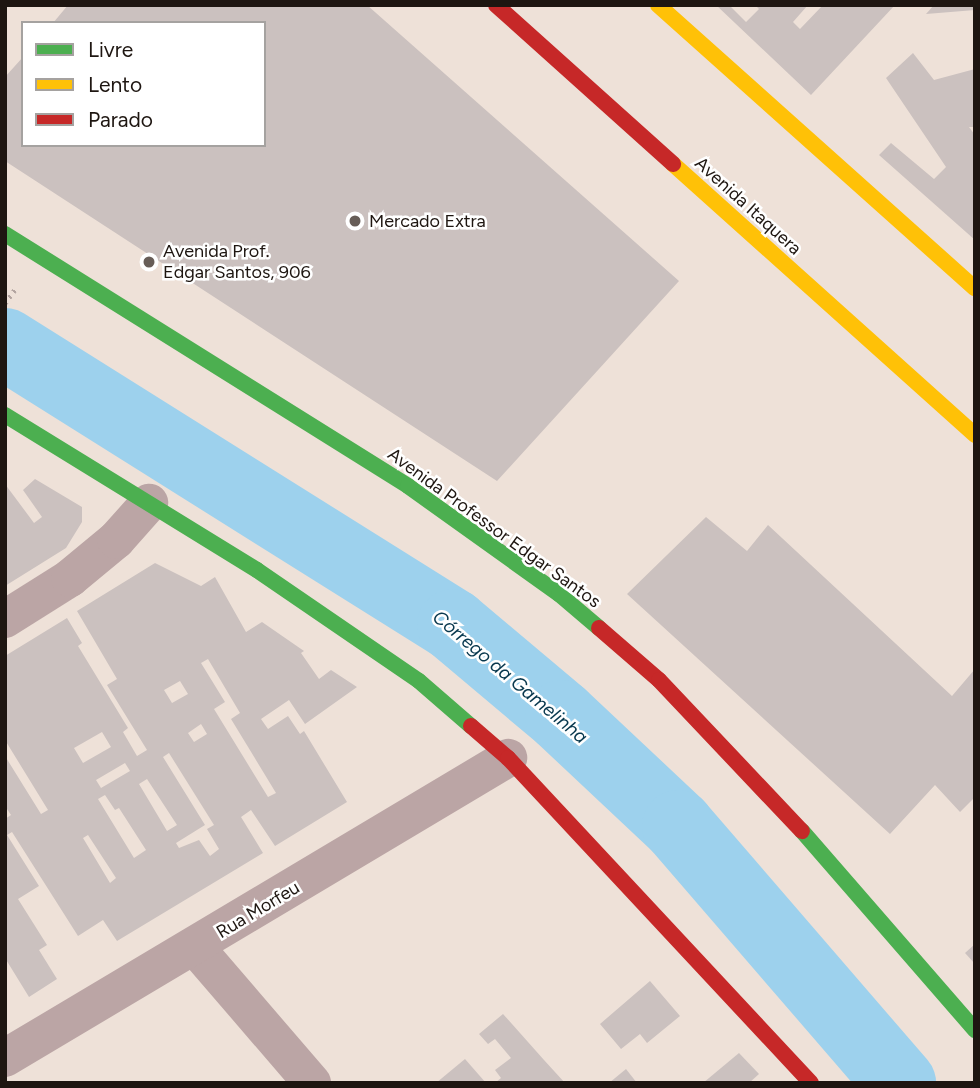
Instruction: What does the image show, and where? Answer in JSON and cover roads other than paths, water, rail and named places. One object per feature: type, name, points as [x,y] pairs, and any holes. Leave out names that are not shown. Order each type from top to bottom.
[{"type":"main road","name":"Avenida Itaquera","points":[[496,5],[975,435]]},
{"type":"main road","points":[[658,5],[975,288]]},
{"type":"main road","name":"Avenida Professor Edgar Santos","points":[[5,234],[408,486],[559,594],[659,680],[779,805],[975,1030]]},
{"type":"main road","points":[[5,415],[149,503],[419,681],[508,758],[811,1083]]},
{"type":"street","points":[[5,619],[70,578],[116,540],[149,503]]},
{"type":"street","name":"Rua Morfeu","points":[[5,1058],[196,947],[508,758]]},
{"type":"street","points":[[196,947],[312,1083]]},
{"type":"waterway","name":"Córrego da Gamelinha","points":[[5,344],[453,625],[561,716],[678,826],[900,1083]]},
{"type":"place","name":"Mercado Extra","points":[[355,221]]},
{"type":"place","name":"Avenida Prof. Edgar Santos, 906","points":[[149,262]]}]
